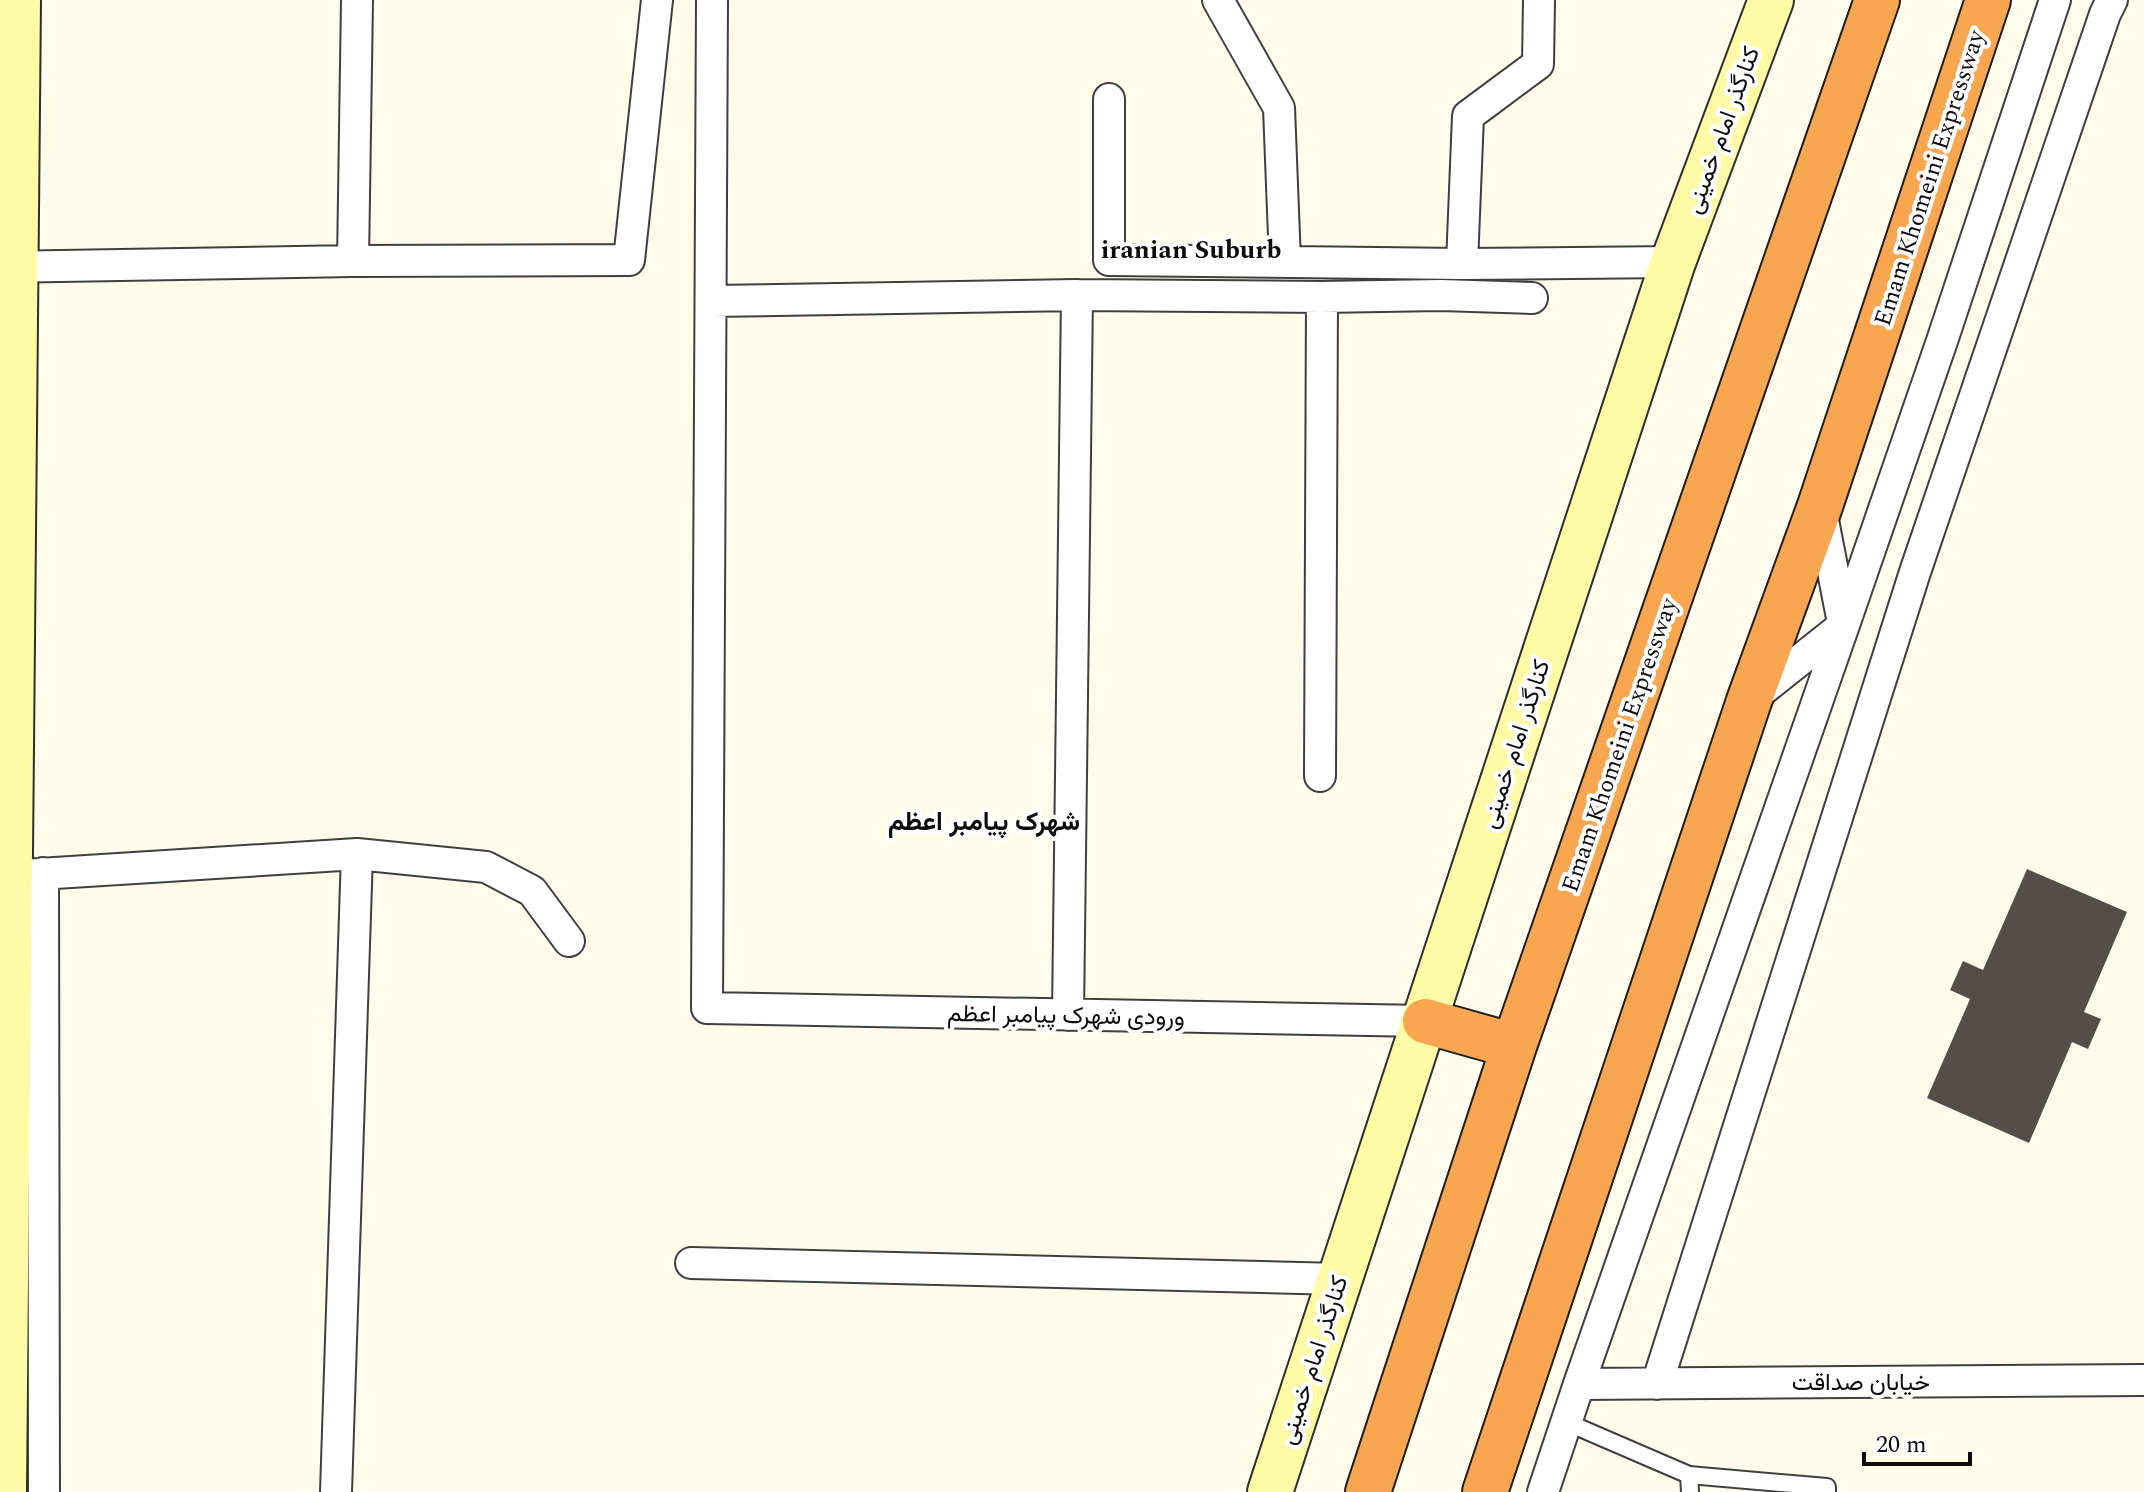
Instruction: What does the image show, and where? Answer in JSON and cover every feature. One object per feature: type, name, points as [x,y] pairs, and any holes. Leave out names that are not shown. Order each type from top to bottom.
[{"type":"highway","name":"Emam Khomeini Expressway","points":[[1368,1492],[1514,1046],[1877,0]]},
{"type":"highway","name":"Emam Khomeini Expressway","points":[[1485,1492],[1749,701],[1820,506],[1988,0]]},
{"type":"highway","points":[[1425,1021],[1514,1046]]},
{"type":"street","points":[[18,0],[7,267],[44,1492]]},
{"type":"street","points":[[353,261],[357,0]]},
{"type":"street","points":[[7,267],[629,260],[657,0]]},
{"type":"street","points":[[712,0],[711,301],[1077,295],[1532,298]]},
{"type":"street","points":[[1218,0],[1279,108],[1285,262]]},
{"type":"street","points":[[1462,264],[1468,116],[1538,64],[1539,0]]},
{"type":"street","name":"کنارگذر امام خمینی","points":[[1270,1492],[1673,262],[1771,0]]},
{"type":"street","points":[[1543,1492],[1943,338],[2055,0]]},
{"type":"street","points":[[1657,1384],[1915,572],[2112,0]]},
{"type":"street","points":[[1109,99],[1109,260],[1462,264],[1673,262]]},
{"type":"street","points":[[1068,1015],[1077,295]]},
{"type":"street","points":[[1320,776],[1322,297]]},
{"type":"street","name":"ورودی شهرک پیامبر اعظم","points":[[711,301],[707,1008],[1425,1021]]},
{"type":"street","points":[[1820,506],[1844,625]]},
{"type":"street","points":[[1749,701],[1844,625]]},
{"type":"street","points":[[26,874],[357,854],[486,867],[532,891],[569,941]]},
{"type":"street","points":[[336,1492],[357,854]]},
{"type":"street","points":[[4,1492],[26,874]]},
{"type":"street","points":[[691,1263],[1340,1279]]},
{"type":"street","name":"خیابان صداقت","points":[[1579,1384],[2144,1380]]},
{"type":"lane","points":[[1566,1422],[1690,1484],[1827,1487],[1827,1492]]},
{"type":"building","points":[[2027,869],[2127,912],[2084,1012],[2101,1019],[2088,1049],[2072,1042],[2029,1143],[1927,1098],[1970,999],[1950,990],[1963,961],[1983,970]]},
{"type":"district","name":"iranian Suburb","points":[[1191,249]]},
{"type":"district","name":"شهرک پیامبر اعظم","points":[[984,821]]}]
